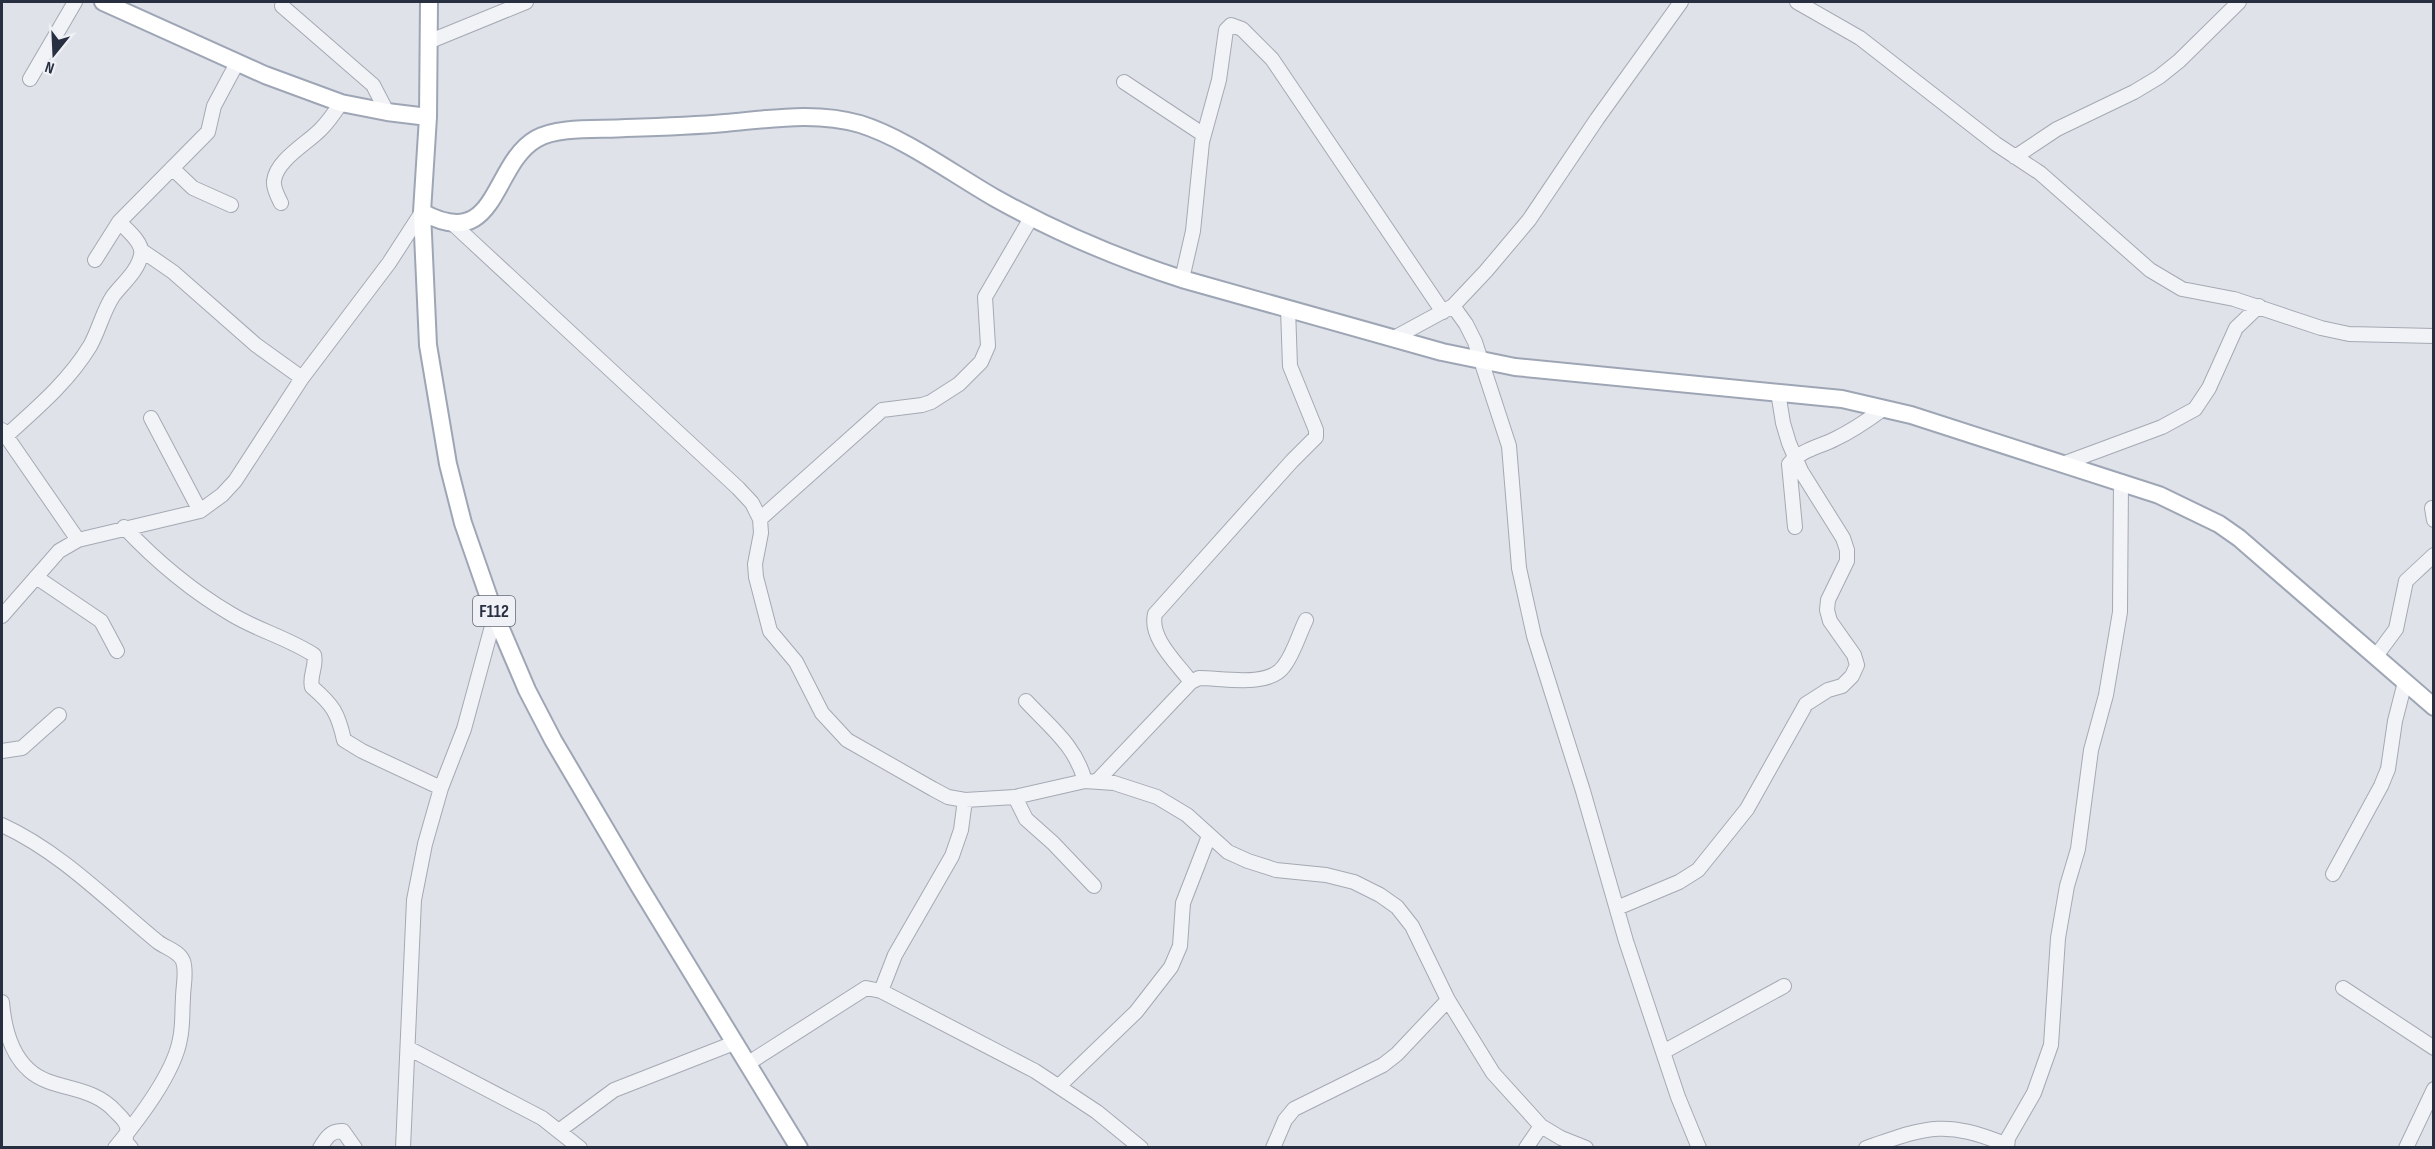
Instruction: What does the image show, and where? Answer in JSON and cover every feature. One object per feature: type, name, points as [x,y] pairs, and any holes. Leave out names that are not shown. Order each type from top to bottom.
[{"type":"main road","points":[[107,2],[237,63],[341,103],[428,117]]},
{"type":"main road","name":"F112","points":[[429,2],[428,117],[422,212],[428,345],[448,464],[463,524],[495,615],[527,690],[553,740],[799,1148]]},
{"type":"main road","points":[[422,212],[436,220],[466,223],[480,214],[524,147],[539,137],[564,131],[701,125],[811,116],[859,124],[888,135],[1031,218],[1149,268],[1182,279],[1394,338],[1481,360],[1551,373],[1779,392],[1842,399],[1883,408],[2065,463],[2159,495],[2219,524],[2291,580],[2433,707]]},
{"type":"street","points":[[30,79],[75,2]]},
{"type":"street","points":[[428,42],[526,2]]},
{"type":"street","points":[[1394,338],[1448,309],[1486,272],[1529,220],[1679,2]]},
{"type":"street","points":[[1797,2],[1860,38],[1996,144],[2040,173],[2167,282],[2182,289],[2234,299],[2259,306],[2289,319],[2349,334],[2432,338]]},
{"type":"street","points":[[2015,157],[2057,129],[2134,92],[2159,77],[2179,61],[2239,2]]},
{"type":"street","points":[[282,6],[373,85],[387,112]]},
{"type":"street","points":[[1182,279],[1193,231],[1204,135],[1219,80],[1226,30],[1231,25],[1242,29],[1272,59],[1448,309],[1466,324],[1481,360],[1509,446],[1519,568],[1534,636],[1663,1052],[1699,1148]]},
{"type":"street","points":[[95,260],[119,222],[208,132],[214,106],[237,63]]},
{"type":"street","points":[[1124,82],[1204,135]]},
{"type":"street","points":[[281,203],[273,181],[277,170],[304,141],[319,132],[341,103]]},
{"type":"street","points":[[172,168],[193,188],[231,205]]},
{"type":"street","points":[[2,616],[59,551],[78,540],[124,527],[200,511],[222,495],[235,481],[302,378],[389,263],[422,212]]},
{"type":"street","points":[[760,519],[882,410],[931,402],[959,384],[981,362],[988,346],[986,297],[1031,218]]},
{"type":"street","points":[[119,222],[136,240],[141,250],[173,272],[255,345],[302,378]]},
{"type":"street","points":[[452,223],[752,503],[760,519],[761,533],[755,564],[756,577],[770,631],[795,662],[822,713],[847,740],[948,797],[965,800],[1015,797],[1091,781],[1114,783],[1157,797],[1187,815],[1228,852],[1248,861],[1276,870],[1326,875],[1354,882],[1380,895],[1397,907],[1412,926],[1448,1000],[1493,1073],[1541,1126],[1561,1138],[1586,1148]]},
{"type":"street","points":[[78,540],[4,433],[64,382],[88,348],[112,297],[136,265],[141,250]]},
{"type":"street","points":[[2065,463],[2162,427],[2195,409],[2209,388],[2236,328],[2259,306]]},
{"type":"street","points":[[1191,682],[1160,641],[1153,622],[1155,614],[1316,437],[1316,430],[1290,366],[1288,309]]},
{"type":"street","points":[[1617,908],[1679,882],[1698,870],[1747,809],[1806,704],[1828,690],[1842,686],[1852,676],[1857,665],[1854,654],[1830,621],[1827,610],[1828,600],[1846,561],[1847,550],[1843,538],[1801,471],[1783,423],[1779,392]]},
{"type":"street","points":[[1795,527],[1788,474],[1789,464],[1796,456],[1866,422],[1883,408]]},
{"type":"street","points":[[151,418],[200,511]]},
{"type":"street","points":[[1866,1148],[1922,1129],[1949,1128],[1967,1130],[2007,1146],[2034,1093],[2051,1045],[2058,938],[2067,886],[2078,849],[2091,750],[2106,695],[2120,612],[2121,482]]},
{"type":"street","points":[[124,527],[139,544],[179,578],[231,614],[314,655],[316,663],[311,676],[312,687],[333,705],[340,720],[344,740],[362,751],[441,788]]},
{"type":"street","points":[[2376,656],[2396,629],[2406,581],[2433,555]]},
{"type":"street","points":[[36,577],[101,621],[117,651]]},
{"type":"street","points":[[402,1148],[414,900],[424,844],[441,788],[464,729],[495,615]]},
{"type":"street","points":[[1091,781],[1191,682],[1199,678],[1268,679],[1284,667],[1306,620]]},
{"type":"street","points":[[2333,874],[2388,769],[2395,721],[2405,682]]},
{"type":"street","points":[[1026,702],[1072,749],[1091,781]]},
{"type":"street","points":[[2,751],[22,748],[59,715]]},
{"type":"street","points":[[1015,797],[1026,819],[1053,843],[1094,886]]},
{"type":"street","points":[[881,991],[906,933],[952,856],[961,831],[965,800]]},
{"type":"street","points":[[2,825],[17,832],[92,884],[183,960],[180,1038],[174,1058],[128,1141],[115,1148]]},
{"type":"street","points":[[1059,1086],[1136,1012],[1171,967],[1180,946],[1183,903],[1209,836]]},
{"type":"street","points":[[1663,1052],[1784,986]]},
{"type":"street","points":[[747,1064],[866,988],[881,991],[1035,1071],[1097,1112],[1127,1143],[1141,1148]]},
{"type":"street","points":[[2343,988],[2433,1048]]},
{"type":"street","points":[[1273,1148],[1285,1120],[1294,1109],[1383,1065],[1397,1054],[1448,1000]]},
{"type":"street","points":[[2,1002],[5,1028],[21,1060],[30,1071],[47,1080],[101,1098],[124,1121],[128,1128],[128,1141]]},
{"type":"street","points":[[560,1130],[614,1090],[734,1043]]},
{"type":"street","points":[[408,1048],[542,1118],[580,1148]]},
{"type":"street","points":[[2406,1148],[2433,1089]]},
{"type":"street","points":[[1526,1148],[1541,1126]]},
{"type":"street","points":[[320,1148],[329,1135],[343,1131],[355,1148]]}]
